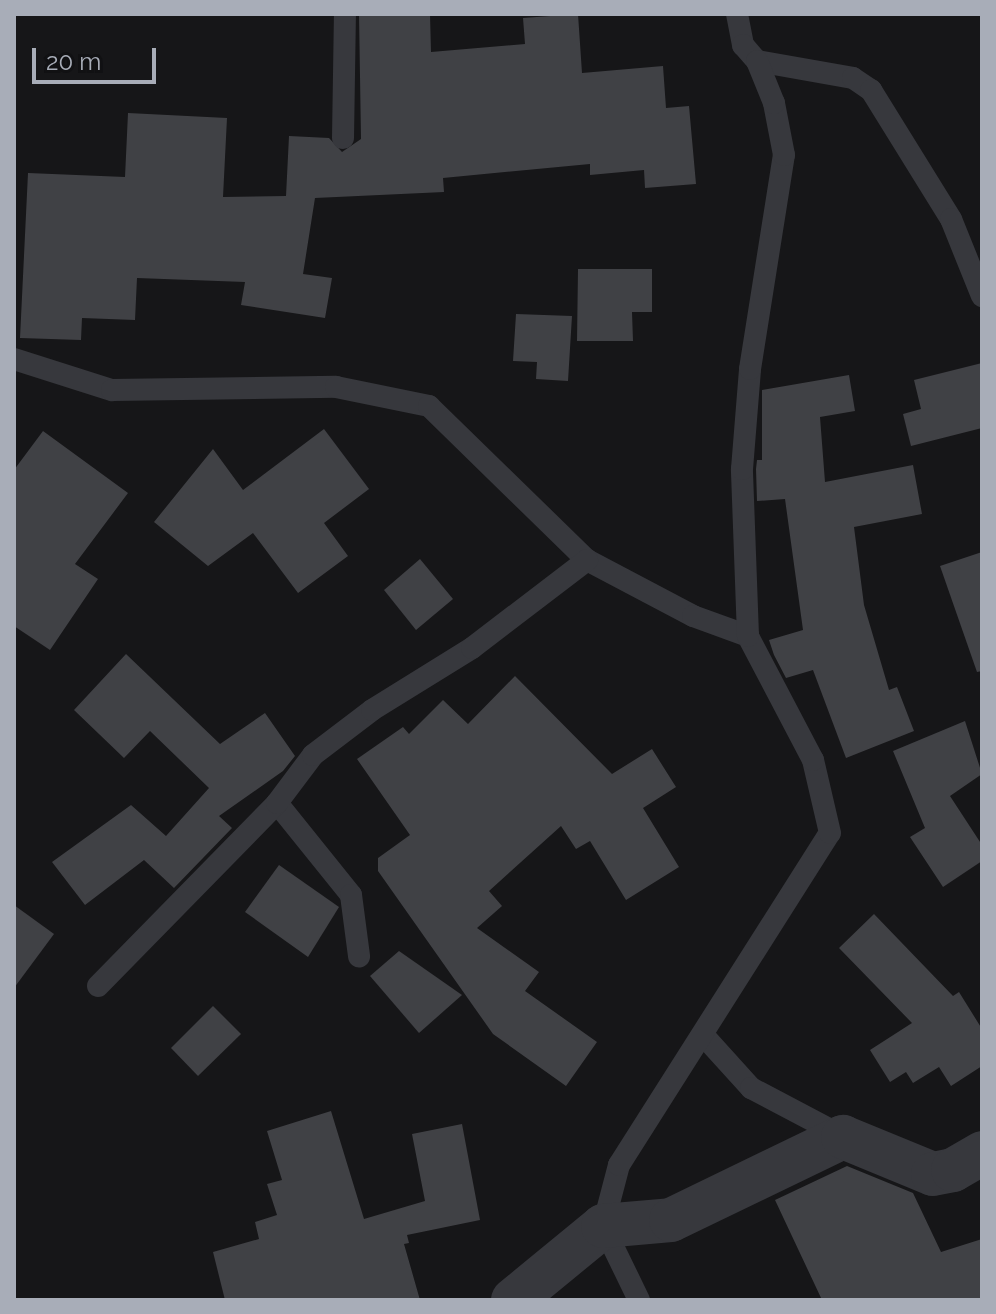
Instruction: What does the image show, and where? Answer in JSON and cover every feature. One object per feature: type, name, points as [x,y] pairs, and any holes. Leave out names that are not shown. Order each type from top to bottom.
[{"type":"street","points":[[513,1300],[603,1226],[671,1220],[843,1137],[933,1174],[953,1170],[982,1153]]},
{"type":"lane","points":[[343,138],[345,14]]},
{"type":"lane","points":[[639,1300],[603,1226],[619,1165],[830,833],[813,760],[748,636],[742,469],[750,369],[784,155],[774,103],[757,61],[743,45],[737,14]]},
{"type":"lane","points":[[757,61],[853,78],[871,90],[944,207],[982,296]]},
{"type":"lane","points":[[14,359],[112,390],[336,387],[429,406],[587,560],[693,616],[748,636]]},
{"type":"lane","points":[[98,986],[277,803],[313,755],[472,648],[587,560]]},
{"type":"lane","points":[[277,803],[351,895],[359,956]]},
{"type":"lane","points":[[703,1035],[751,1088],[843,1137]]},
{"type":"building","points":[[359,14],[430,14],[431,52],[525,44],[523,18],[578,14],[582,73],[663,66],[666,108],[689,106],[696,184],[645,188],[644,170],[590,175],[590,164],[443,178],[444,192],[315,198],[303,274],[332,278],[325,318],[241,305],[245,282],[137,278],[135,320],[82,318],[81,340],[20,338],[28,173],[125,177],[128,113],[227,118],[223,197],[286,196],[289,136],[329,138],[342,152],[361,139]]},
{"type":"building","points":[[578,269],[652,269],[652,312],[632,312],[633,341],[577,341]]},
{"type":"building","points":[[516,314],[572,316],[568,381],[536,379],[537,362],[513,361]]},
{"type":"building","points":[[982,363],[982,428],[911,446],[903,414],[921,409],[914,380]]},
{"type":"building","points":[[849,375],[855,411],[820,417],[825,482],[913,465],[922,514],[854,527],[864,605],[889,690],[897,687],[914,731],[846,758],[813,670],[786,678],[769,640],[803,630],[785,499],[757,501],[756,469],[757,460],[762,460],[762,390]]},
{"type":"building","points":[[324,429],[369,489],[324,523],[348,556],[298,593],[253,533],[208,566],[154,522],[213,449],[243,490]]},
{"type":"building","points":[[43,431],[128,493],[75,564],[98,579],[50,650],[14,626],[14,470]]},
{"type":"building","points":[[982,552],[982,671],[977,672],[940,566]]},
{"type":"building","points":[[420,559],[453,599],[416,630],[384,590]]},
{"type":"building","points":[[126,654],[220,744],[265,713],[295,756],[283,771],[219,816],[232,828],[174,888],[144,860],[85,905],[52,862],[131,805],[166,836],[209,788],[150,731],[124,758],[74,710]]},
{"type":"building","points":[[515,676],[612,774],[652,749],[676,787],[643,808],[679,867],[626,900],[590,841],[576,849],[561,826],[489,891],[502,906],[477,928],[539,972],[525,991],[597,1042],[566,1086],[493,1034],[378,871],[378,858],[410,835],[357,759],[403,727],[409,734],[443,700],[468,724]]},
{"type":"building","points":[[965,721],[982,774],[950,796],[982,845],[982,861],[943,887],[910,837],[925,828],[893,751]]},
{"type":"building","points":[[279,865],[339,907],[308,957],[245,912]]},
{"type":"building","points":[[14,905],[54,934],[14,988]]},
{"type":"building","points":[[874,914],[953,996],[959,992],[982,1029],[982,1066],[951,1086],[939,1067],[913,1083],[906,1072],[890,1082],[870,1050],[912,1023],[839,948]]},
{"type":"building","points":[[399,951],[462,995],[419,1033],[370,976]]},
{"type":"building","points":[[213,1006],[241,1034],[198,1076],[171,1048]]},
{"type":"building","points":[[331,1111],[364,1219],[425,1201],[412,1134],[462,1124],[480,1220],[407,1235],[409,1243],[404,1244],[420,1300],[225,1300],[213,1252],[259,1239],[255,1222],[277,1215],[267,1184],[282,1180],[267,1131]]},
{"type":"building","points":[[847,1166],[913,1193],[941,1252],[982,1239],[982,1300],[822,1300],[775,1200]]}]
